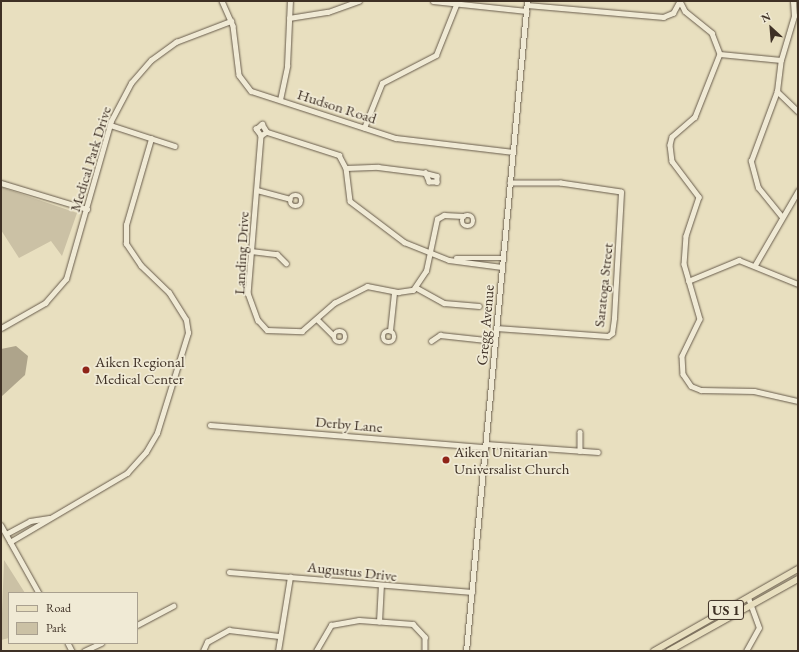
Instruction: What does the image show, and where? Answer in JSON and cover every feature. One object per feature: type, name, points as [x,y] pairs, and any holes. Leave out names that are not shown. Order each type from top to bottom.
[{"type":"main road","name":"US 1","points":[[654,651],[798,569]]},
{"type":"main road","name":"US 1","points":[[670,651],[798,579]]},
{"type":"street","name":"Hudson Road","points":[[222,1],[231,21],[242,80],[251,91],[396,138],[513,152]]},
{"type":"street","points":[[280,100],[287,66],[290,1]]},
{"type":"street","points":[[289,18],[328,12],[359,1]]},
{"type":"street","points":[[434,1],[456,5],[526,11]]},
{"type":"street","points":[[527,3],[663,17],[676,11],[680,1]]},
{"type":"street","points":[[680,1],[685,11],[712,33],[720,54],[696,117],[672,137],[670,145],[672,161],[699,197],[685,242],[688,281],[700,314],[681,360],[688,384],[701,390],[754,391],[798,401]]},
{"type":"street","points":[[781,216],[758,188],[751,165],[756,142],[777,91],[781,60],[796,8],[793,1]]},
{"type":"street","name":"Gregg Avenue","points":[[466,651],[527,3]]},
{"type":"street","points":[[364,128],[382,83],[436,55],[456,5]]},
{"type":"street","name":"Medical Park Drive","points":[[1,328],[46,303],[59,289],[71,268],[110,125],[126,90],[151,60],[185,37],[231,21]]},
{"type":"street","points":[[720,54],[781,60]]},
{"type":"street","points":[[777,91],[798,111]]},
{"type":"street","points":[[110,125],[175,146]]},
{"type":"street","name":"Landing Drive","points":[[416,288],[394,292],[367,286],[334,303],[317,320],[302,331],[292,333],[273,332],[264,327],[249,297],[261,136],[256,130],[258,125],[264,125],[267,132],[337,154],[346,168],[352,204],[397,238],[427,254],[439,254],[449,260],[502,267]]},
{"type":"street","points":[[261,136],[267,132]]},
{"type":"street","points":[[10,542],[127,472],[146,452],[157,433],[188,336],[186,320],[176,304],[134,257],[126,240],[152,138]]},
{"type":"street","points":[[346,168],[378,167],[425,173]]},
{"type":"street","name":"Saratoga Street","points":[[496,328],[611,335],[623,197],[620,190],[604,187],[527,181],[510,183]]},
{"type":"street","points":[[1,184],[87,209]]},
{"type":"street","points":[[257,190],[290,199]]},
{"type":"street","points":[[755,264],[781,216],[798,191]]},
{"type":"street","points":[[462,216],[444,215],[437,219],[427,254],[426,271],[416,288],[444,303],[479,306]]},
{"type":"street","points":[[252,251],[277,254],[286,263]]},
{"type":"street","name":"Landing Drive","points":[[449,260],[458,257],[493,261],[503,258]]},
{"type":"street","points":[[688,281],[735,260],[755,264],[798,284]]},
{"type":"street","points":[[390,331],[394,292]]},
{"type":"street","points":[[317,320],[333,335]]},
{"type":"street","points":[[431,341],[440,335],[495,341]]},
{"type":"street","name":"Derby Lane","points":[[210,425],[598,452]]},
{"type":"street","points":[[580,432],[580,451]]},
{"type":"street","points":[[6,534],[30,521],[51,518]]},
{"type":"street","points":[[1,526],[38,592]]},
{"type":"street","name":"Augustus Drive","points":[[229,572],[381,586],[472,592]]},
{"type":"street","points":[[278,651],[279,636],[290,577]]},
{"type":"street","points":[[379,622],[381,586]]},
{"type":"street","points":[[746,651],[759,628],[748,598]]},
{"type":"street","points":[[138,624],[173,606]]},
{"type":"street","points":[[316,651],[324,632],[335,623],[379,622],[413,624],[425,637],[425,651]]},
{"type":"street","points":[[203,651],[207,642],[229,630],[279,636]]},
{"type":"street","points":[[84,651],[99,644]]},
{"type":"green space","points":[[1,187],[77,213],[62,256],[51,241],[19,258],[1,230]]},
{"type":"green space","points":[[4,560],[24,592],[8,592],[8,638],[1,640]]},
{"type":"shaded area","points":[[16,346],[28,356],[25,375],[1,397],[1,349]]},
{"type":"place","name":"Aiken Regional Medical Center","points":[[86,370]]},
{"type":"place","name":"Aiken Unitarian Universalist Church","points":[[446,460]]}]
